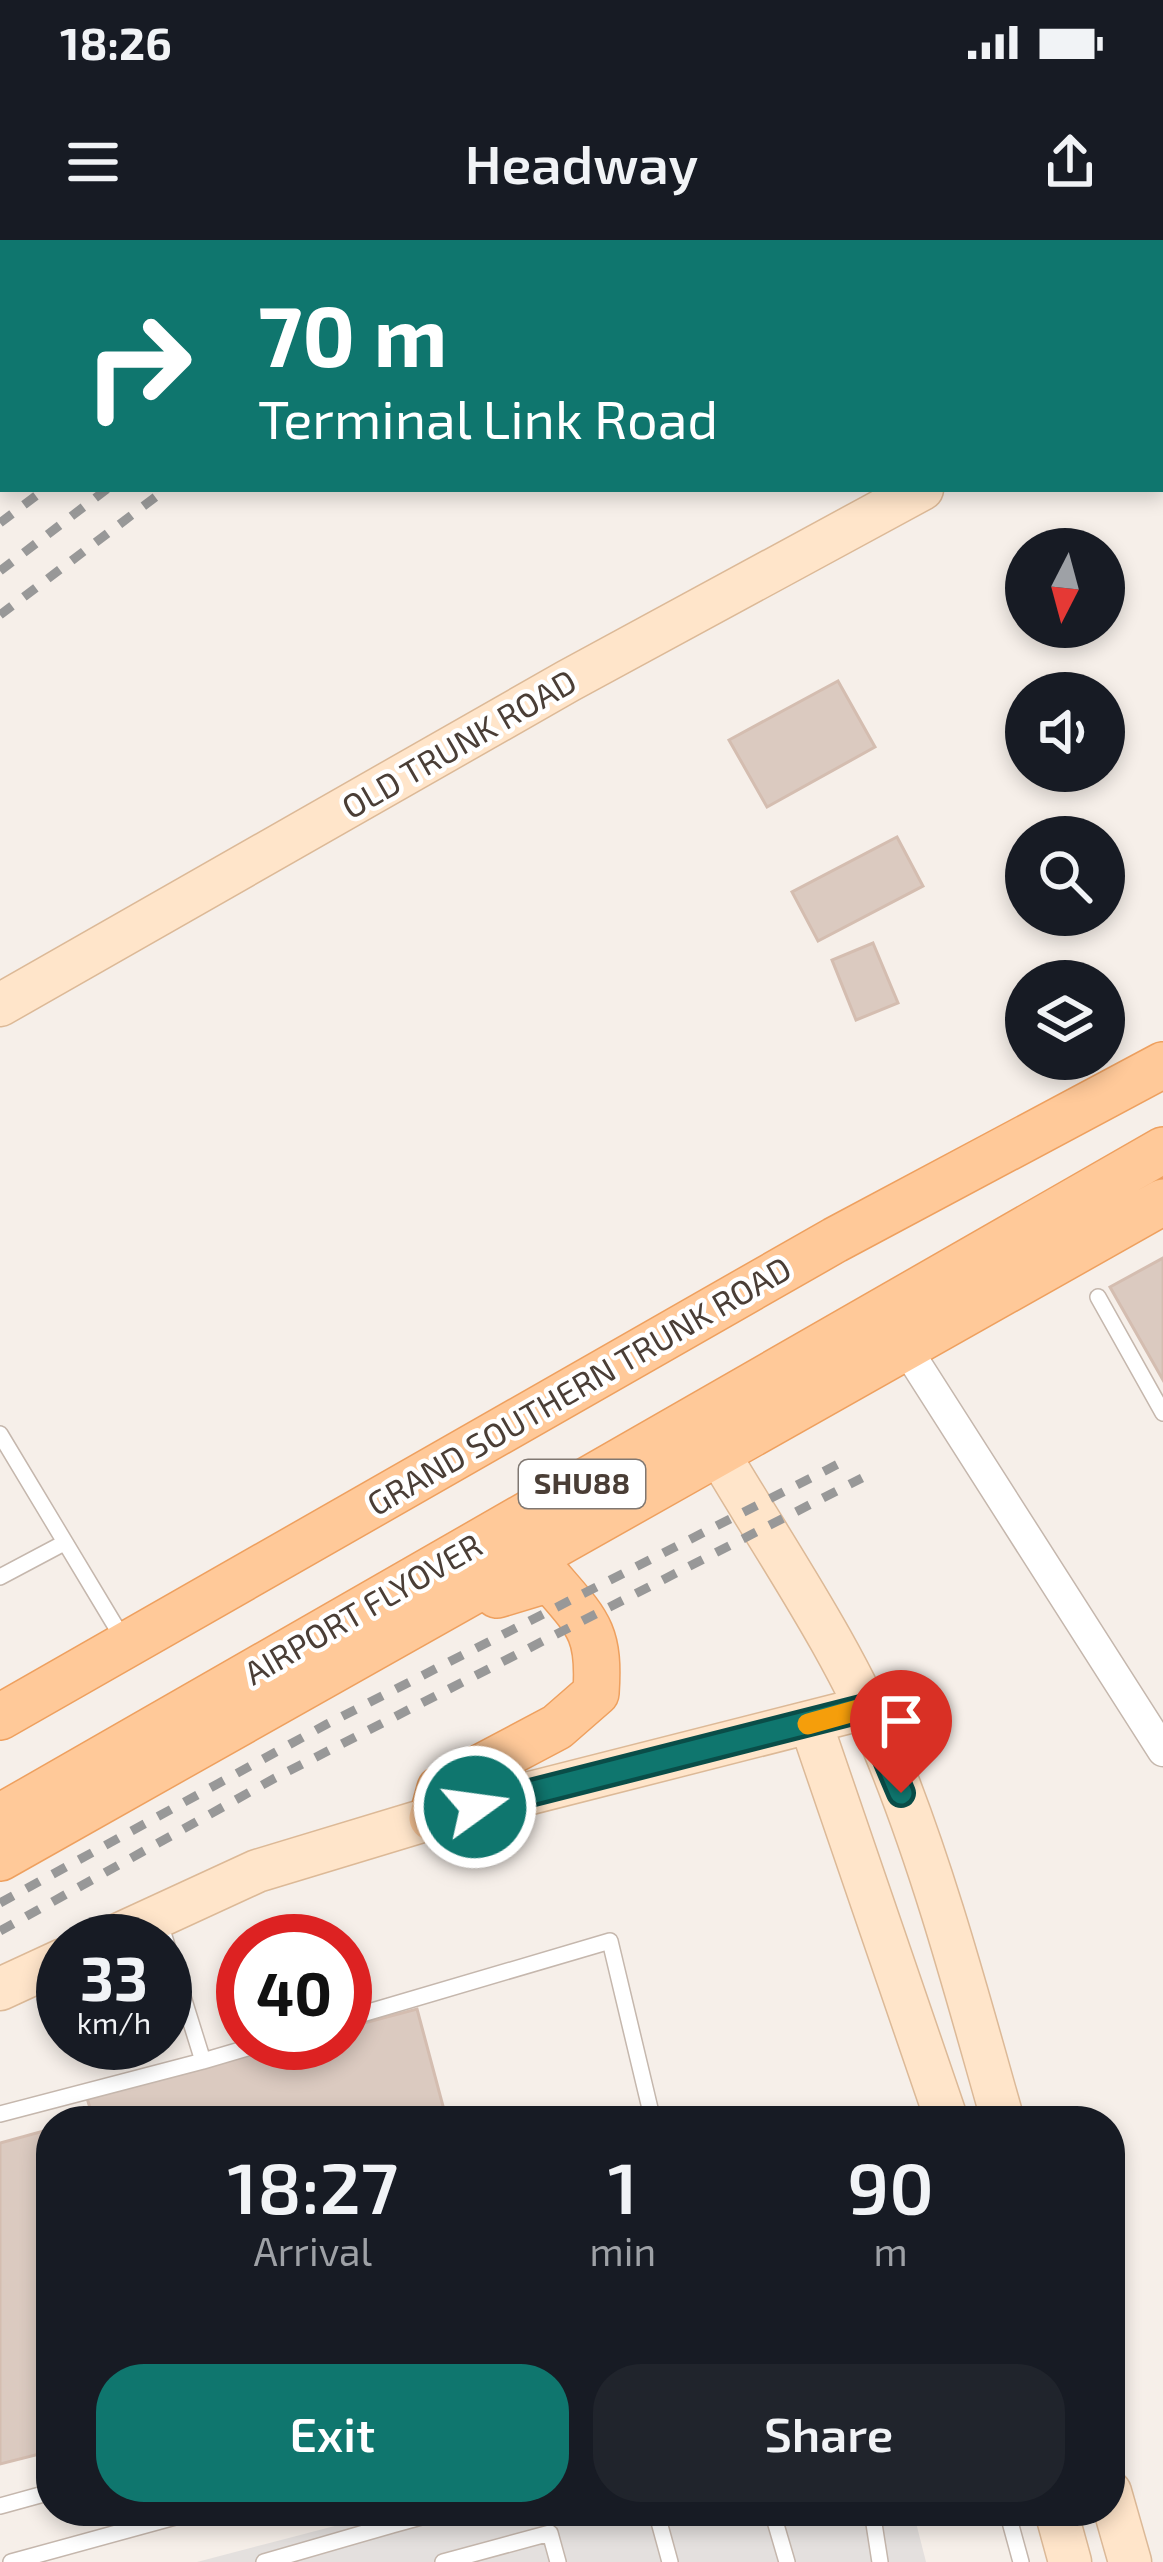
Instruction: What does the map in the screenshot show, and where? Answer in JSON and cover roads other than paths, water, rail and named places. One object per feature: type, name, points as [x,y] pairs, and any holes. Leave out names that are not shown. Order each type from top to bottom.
[{"type":"main road","name":"GRAND SOUTHERN TRUNK ROAD","points":[[0,1717],[835,1240],[1163,1065]]},
{"type":"main road","name":"AIRPORT FLYOVER","points":[[0,1817],[1163,1150]]},
{"type":"main road","points":[[0,1858],[1163,1202]]},
{"type":"main road","points":[[225,1730],[250,1733],[308,1705],[514,1586],[550,1580],[577,1610],[599,1647],[596,1693],[557,1726],[440,1790],[433,1818]]},
{"type":"street","name":"OLD TRUNK ROAD","points":[[0,1005],[568,681],[916,492]]},
{"type":"street","points":[[904,1345],[1163,1751]]},
{"type":"street","points":[[717,1451],[865,1708],[886,1753],[943,1913],[999,2106]]},
{"type":"street","points":[[164,1914],[256,1871],[433,1818],[865,1708]]},
{"type":"street","points":[[811,1724],[942,2106]]},
{"type":"street","points":[[0,1989],[36,1972]]},
{"type":"street","points":[[1060,2526],[1070,2562]]},
{"type":"street","points":[[1120,2526],[1130,2562]]},
{"type":"lane","points":[[1098,1297],[1163,1413]]},
{"type":"lane","points":[[0,1434],[126,1645]]},
{"type":"lane","points":[[0,1577],[64,1543]]},
{"type":"lane","points":[[372,2011],[610,1941],[649,2106]]},
{"type":"lane","points":[[192,2026],[203,2061]]},
{"type":"lane","points":[[0,2114],[216,2057]]},
{"type":"lane","points":[[0,2506],[36,2496]]},
{"type":"lane","points":[[10,2562],[142,2526]]},
{"type":"lane","points":[[264,2562],[367,2526]]},
{"type":"lane","points":[[660,2526],[670,2562]]},
{"type":"lane","points":[[776,2526],[787,2562]]},
{"type":"lane","points":[[874,2526],[880,2562]]},
{"type":"lane","points":[[1011,2526],[1021,2562]]},
{"type":"lane","points":[[443,2562],[550,2533],[558,2562]]},
{"type":"railway","points":[[0,523],[41,492]]},
{"type":"railway","points":[[0,571],[103,492]]},
{"type":"railway","points":[[0,615],[162,492]]},
{"type":"railway","points":[[0,1903],[327,1724],[850,1458]]},
{"type":"railway","points":[[0,1931],[275,1778],[862,1478]]}]
